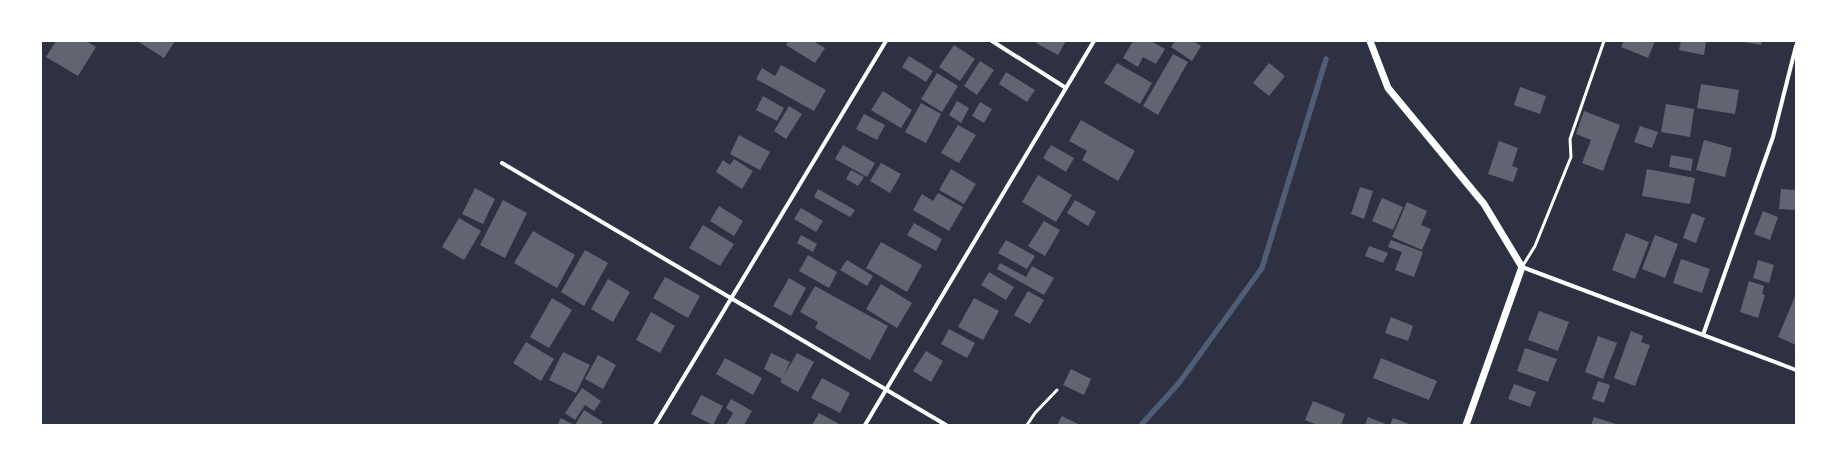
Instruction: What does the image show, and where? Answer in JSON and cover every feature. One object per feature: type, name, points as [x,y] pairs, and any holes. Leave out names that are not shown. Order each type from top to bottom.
[{"type":"street","points":[[654,425],[886,41]]},
{"type":"street","points":[[992,41],[1066,88]]},
{"type":"street","points":[[865,425],[1094,41]]},
{"type":"street","points":[[1370,41],[1388,88],[1484,204],[1522,267],[1796,370]]},
{"type":"street","points":[[1703,335],[1773,137],[1796,46]]},
{"type":"street","points":[[502,163],[946,425]]},
{"type":"street","points":[[1466,425],[1522,267]]},
{"type":"lane","points":[[1522,267],[1535,246],[1571,158],[1570,139],[1604,41]]},
{"type":"lane","points":[[1027,425],[1035,413],[1057,390]]},
{"type":"building","points":[[56,41],[86,41],[96,47],[78,76],[46,57]]},
{"type":"building","points":[[137,41],[175,41],[164,58]]},
{"type":"building","points":[[788,41],[813,41],[825,48],[815,63],[786,45]]},
{"type":"building","points":[[1038,41],[1066,41],[1058,55],[1036,43]]},
{"type":"building","points":[[1133,41],[1151,41],[1165,49],[1156,64],[1143,57],[1138,67],[1123,58]]},
{"type":"building","points":[[1175,41],[1193,41],[1201,46],[1192,61],[1171,47]]},
{"type":"building","points":[[1624,41],[1655,41],[1648,58],[1621,47]]},
{"type":"building","points":[[1681,41],[1706,41],[1704,55],[1679,50]]},
{"type":"building","points":[[1738,41],[1762,41],[1761,45]]},
{"type":"building","points":[[954,45],[975,59],[960,81],[939,67]]},
{"type":"building","points":[[1173,54],[1188,62],[1158,115],[1143,106]]},
{"type":"building","points":[[909,56],[933,71],[926,82],[902,67]]},
{"type":"building","points":[[980,61],[994,70],[977,95],[964,86]]},
{"type":"building","points":[[1117,63],[1152,83],[1140,104],[1104,83]]},
{"type":"building","points":[[1269,63],[1285,76],[1269,96],[1253,83]]},
{"type":"building","points":[[781,65],[826,90],[814,111],[756,79],[762,68],[775,76]]},
{"type":"building","points":[[1006,72],[1035,90],[1027,102],[999,84]]},
{"type":"building","points":[[937,73],[958,86],[942,112],[921,99]]},
{"type":"building","points":[[1701,84],[1739,90],[1735,114],[1697,108]]},
{"type":"building","points":[[1520,87],[1546,96],[1540,114],[1514,105]]},
{"type":"building","points":[[883,91],[912,110],[901,128],[871,110]]},
{"type":"building","points":[[763,96],[784,108],[777,121],[756,110]]},
{"type":"building","points":[[957,101],[969,108],[961,123],[949,115]]},
{"type":"building","points":[[980,102],[992,109],[984,123],[972,116]]},
{"type":"building","points":[[921,103],[941,114],[926,143],[905,132]]},
{"type":"building","points":[[1666,104],[1694,109],[1690,137],[1661,132]]},
{"type":"building","points":[[789,106],[802,114],[786,139],[774,131]]},
{"type":"building","points":[[1584,111],[1620,125],[1603,171],[1582,163],[1591,140],[1576,134]]},
{"type":"building","points":[[864,114],[885,125],[877,140],[856,129]]},
{"type":"building","points":[[1081,120],[1135,151],[1118,181],[1082,160],[1087,151],[1069,141]]},
{"type":"building","points":[[958,125],[976,135],[959,163],[941,153]]},
{"type":"building","points":[[1640,126],[1658,132],[1652,148],[1634,142]]},
{"type":"building","points":[[739,135],[770,152],[760,170],[730,154]]},
{"type":"building","points":[[1704,140],[1732,148],[1725,177],[1696,170]]},
{"type":"building","points":[[1499,141],[1518,148],[1512,166],[1518,168],[1513,182],[1488,174]]},
{"type":"building","points":[[843,145],[875,163],[867,177],[835,159]]},
{"type":"building","points":[[1051,145],[1074,158],[1066,172],[1043,158]]},
{"type":"building","points":[[1671,155],[1693,159],[1691,171],[1669,167]]},
{"type":"building","points":[[734,159],[753,171],[742,189],[716,172],[723,160],[730,165]]},
{"type":"building","points":[[881,163],[901,174],[890,193],[870,181]]},
{"type":"building","points":[[951,169],[976,184],[964,204],[939,190]]},
{"type":"building","points":[[1647,169],[1695,178],[1690,204],[1642,196]]},
{"type":"building","points":[[851,170],[864,177],[858,186],[846,179]]},
{"type":"building","points":[[1038,175],[1072,195],[1056,222],[1022,202]]},
{"type":"building","points":[[1360,187],[1373,191],[1364,219],[1351,214]]},
{"type":"building","points":[[475,188],[495,199],[483,224],[462,214]]},
{"type":"building","points":[[818,189],[855,210],[850,217],[814,197]]},
{"type":"building","points":[[1781,189],[1796,190],[1796,210],[1779,209]]},
{"type":"building","points":[[938,193],[963,207],[949,231],[913,210],[922,194],[933,201]]},
{"type":"building","points":[[1382,198],[1403,207],[1393,230],[1372,221]]},
{"type":"building","points":[[503,200],[527,213],[505,258],[480,245]]},
{"type":"building","points":[[1075,200],[1096,212],[1088,226],[1067,213]]},
{"type":"building","points":[[1407,202],[1427,211],[1421,225],[1431,229],[1422,250],[1392,237]]},
{"type":"building","points":[[719,206],[743,221],[734,236],[710,221]]},
{"type":"building","points":[[801,208],[823,221],[816,232],[794,219]]},
{"type":"building","points":[[1763,211],[1778,217],[1770,240],[1754,234]]},
{"type":"building","points":[[1692,213],[1705,218],[1696,243],[1683,238]]},
{"type":"building","points":[[459,218],[481,231],[464,260],[442,247]]},
{"type":"building","points":[[1044,221],[1060,230],[1045,256],[1028,246]]},
{"type":"building","points":[[914,223],[942,239],[936,251],[907,235]]},
{"type":"building","points":[[703,225],[734,244],[720,266],[689,248]]},
{"type":"building","points":[[533,231],[575,255],[557,288],[514,263]]},
{"type":"building","points":[[1626,233],[1649,242],[1635,279],[1612,270]]},
{"type":"building","points":[[801,235],[817,244],[813,252],[797,243]]},
{"type":"building","points":[[1655,235],[1678,244],[1665,278],[1642,269]]},
{"type":"building","points":[[1006,240],[1035,256],[1027,269],[998,253]]},
{"type":"building","points":[[1391,240],[1423,252],[1414,277],[1395,270],[1402,252],[1388,247]]},
{"type":"building","points":[[881,242],[922,265],[907,292],[866,268]]},
{"type":"building","points":[[1369,246],[1388,253],[1383,263],[1365,256]]},
{"type":"building","points":[[585,250],[608,263],[584,306],[561,292]]},
{"type":"building","points":[[808,255],[837,272],[829,288],[799,271]]},
{"type":"building","points":[[1681,259],[1710,269],[1702,293],[1673,283]]},
{"type":"building","points":[[847,260],[873,276],[867,286],[840,270]]},
{"type":"building","points":[[1758,260],[1774,265],[1769,283],[1753,278]]},
{"type":"building","points":[[1000,263],[1026,277],[1032,266],[1054,278],[1044,295],[997,269]]},
{"type":"building","points":[[989,272],[1014,287],[1006,300],[981,285]]},
{"type":"building","points":[[665,277],[700,296],[688,318],[653,298]]},
{"type":"building","points":[[789,278],[806,288],[791,316],[773,306]]},
{"type":"building","points":[[608,279],[630,292],[613,322],[591,309]]},
{"type":"building","points":[[1749,281],[1764,286],[1762,294],[1765,295],[1758,318],[1740,312]]},
{"type":"building","points":[[881,284],[912,303],[897,328],[866,309]]},
{"type":"building","points":[[815,286],[888,326],[870,360],[815,328],[818,322],[800,312]]},
{"type":"building","points":[[1028,291],[1044,300],[1030,324],[1014,315]]},
{"type":"building","points":[[1796,294],[1796,345],[1778,337]]},
{"type":"building","points":[[552,298],[572,310],[549,348],[530,337]]},
{"type":"building","points":[[974,298],[999,311],[983,340],[958,327]]},
{"type":"building","points":[[1539,311],[1569,322],[1558,351],[1528,340]]},
{"type":"building","points":[[651,312],[675,326],[660,353],[636,340]]},
{"type":"building","points":[[1391,317],[1413,326],[1408,341],[1385,333]]},
{"type":"building","points":[[949,329],[975,343],[967,358],[941,344]]},
{"type":"building","points":[[1631,331],[1643,336],[1641,342],[1650,345],[1635,386],[1614,378]]},
{"type":"building","points":[[1598,336],[1617,343],[1603,379],[1585,372]]},
{"type":"building","points":[[526,342],[554,359],[541,381],[513,363]]},
{"type":"building","points":[[1525,348],[1557,359],[1548,382],[1517,371]]},
{"type":"building","points":[[926,351],[943,361],[931,382],[913,371]]},
{"type":"building","points":[[563,352],[590,365],[576,393],[549,380]]},
{"type":"building","points":[[771,353],[790,362],[783,377],[797,353],[814,362],[798,392],[780,382],[782,379],[764,369]]},
{"type":"building","points":[[598,355],[616,365],[603,389],[585,379]]},
{"type":"building","points":[[725,358],[762,378],[753,395],[716,374]]},
{"type":"building","points":[[1381,358],[1437,381],[1429,400],[1373,378]]},
{"type":"building","points":[[1071,369],[1091,379],[1084,395],[1063,385]]},
{"type":"building","points":[[822,378],[850,393],[840,413],[811,398]]},
{"type":"building","points":[[1598,381],[1610,385],[1604,403],[1592,399]]},
{"type":"building","points":[[1514,384],[1536,392],[1530,407],[1508,399]]},
{"type":"building","points":[[582,388],[601,401],[594,411],[585,405],[575,420],[565,413]]},
{"type":"building","points":[[701,395],[723,406],[713,425],[691,414]]},
{"type":"building","points":[[731,399],[752,411],[744,425],[726,425],[733,413],[726,408]]},
{"type":"building","points":[[1313,401],[1345,414],[1341,425],[1317,425],[1305,420]]},
{"type":"building","points":[[584,410],[603,422],[601,425],[575,425]]},
{"type":"building","points":[[819,413],[839,424],[812,425]]},
{"type":"building","points":[[1062,416],[1080,425],[1057,425]]},
{"type":"building","points":[[1368,417],[1388,425],[1365,425]]},
{"type":"building","points":[[1594,417],[1616,424],[1616,425],[1591,425]]},
{"type":"building","points":[[561,418],[574,425],[561,425],[558,423]]},
{"type":"building","points":[[1393,418],[1412,425],[1390,425]]},
{"type":"waterway","points":[[1141,425],[1179,383],[1262,268],[1326,59]]}]
